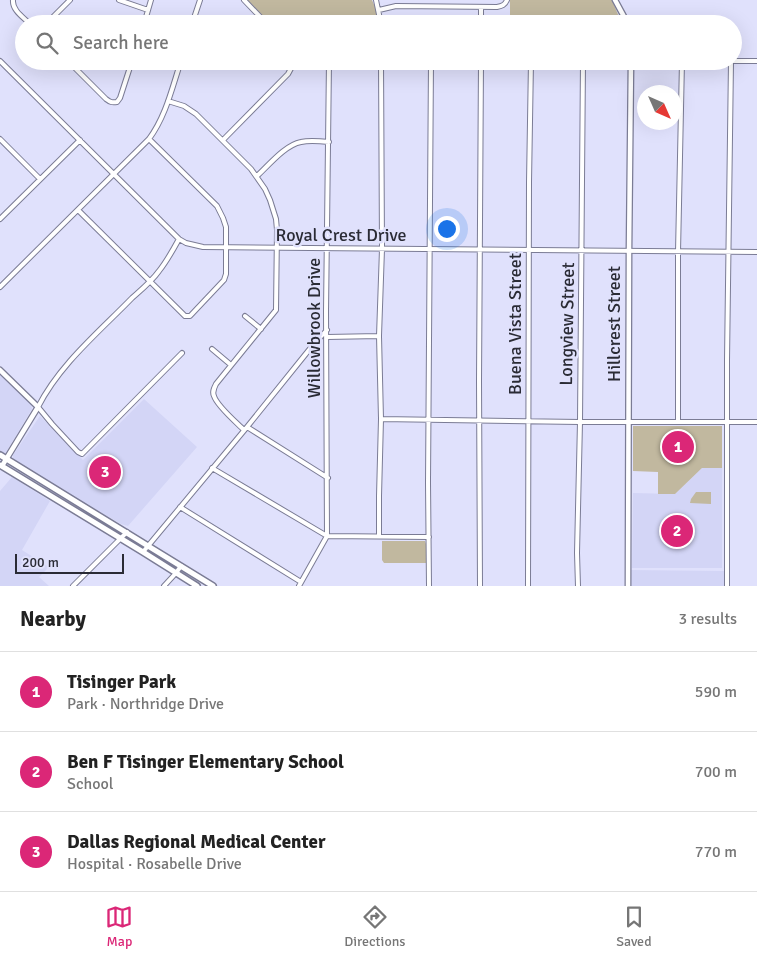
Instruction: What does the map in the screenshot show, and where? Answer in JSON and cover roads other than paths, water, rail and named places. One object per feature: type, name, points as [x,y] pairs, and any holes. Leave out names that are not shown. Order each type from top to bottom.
[{"type":"main road","points":[[0,455],[213,586]]},
{"type":"main road","points":[[1,465],[197,586]]},
{"type":"main road","points":[[20,476],[25,474],[33,475]]},
{"type":"main road","points":[[103,527],[108,521]]},
{"type":"street","points":[[55,15],[70,0]]},
{"type":"street","points":[[119,0],[148,10]]},
{"type":"street","points":[[147,15],[151,0]]},
{"type":"street","points":[[195,15],[200,0]]},
{"type":"street","points":[[244,0],[258,15]]},
{"type":"street","points":[[376,0],[380,15]]},
{"type":"street","points":[[379,10],[396,6],[502,6],[506,3],[506,0]]},
{"type":"street","points":[[615,0],[623,15]]},
{"type":"street","points":[[13,2],[16,10],[21,15]]},
{"type":"street","points":[[481,6],[481,15]]},
{"type":"street","name":"Royal Crest Drive","points":[[0,61],[179,239],[186,243],[203,247],[226,248],[757,252]]},
{"type":"street","points":[[742,61],[757,61]]},
{"type":"street","points":[[77,70],[111,103],[117,102],[120,98],[129,70]]},
{"type":"street","points":[[0,287],[149,139],[162,116],[177,70]]},
{"type":"street","points":[[222,140],[290,70]]},
{"type":"street","name":"Willowbrook Drive","points":[[328,536],[327,249],[329,70]]},
{"type":"street","points":[[379,536],[381,419],[379,336],[382,249],[381,70]]},
{"type":"street","points":[[429,586],[431,70]]},
{"type":"street","points":[[480,586],[481,70]]},
{"type":"street","name":"Buena Vista Street","points":[[528,586],[530,70]]},
{"type":"street","name":"Longview Street","points":[[578,586],[582,70]]},
{"type":"street","name":"Hillcrest Street","points":[[628,586],[628,251],[631,70]]},
{"type":"street","points":[[678,421],[678,252],[682,70]]},
{"type":"street","points":[[727,586],[728,252],[732,70]]},
{"type":"street","points":[[168,101],[184,106],[196,114],[257,176],[270,200],[276,219],[276,310],[216,384],[213,394],[215,399],[245,429],[328,478]]},
{"type":"street","points":[[0,139],[40,179]]},
{"type":"street","points":[[78,210],[185,316],[190,316],[224,280],[226,274],[226,226],[217,206],[149,139]]},
{"type":"street","points":[[0,219],[80,140]]},
{"type":"street","points":[[257,176],[293,144],[303,141],[329,142]]},
{"type":"street","points":[[1,465],[57,376],[158,273],[171,255],[179,239]]},
{"type":"street","points":[[244,316],[261,329]]},
{"type":"street","points":[[144,552],[327,329]]},
{"type":"street","points":[[327,337],[379,336]]},
{"type":"street","points":[[212,349],[231,365]]},
{"type":"street","points":[[0,370],[38,407],[73,448],[82,454],[182,353]]},
{"type":"street","points":[[381,419],[757,422]]},
{"type":"street","points":[[212,468],[328,536],[429,537]]},
{"type":"street","points":[[180,507],[300,584],[328,536]]},
{"type":"street","points":[[73,586],[127,532]]},
{"type":"street","points":[[164,586],[182,566]]},
{"type":"place","name":"Tisinger Park","points":[[678,447]]},
{"type":"place","name":"Dallas Regional Medical Center","points":[[105,472]]},
{"type":"place","name":"Ben F Tisinger Elementary School","points":[[677,531]]}]
